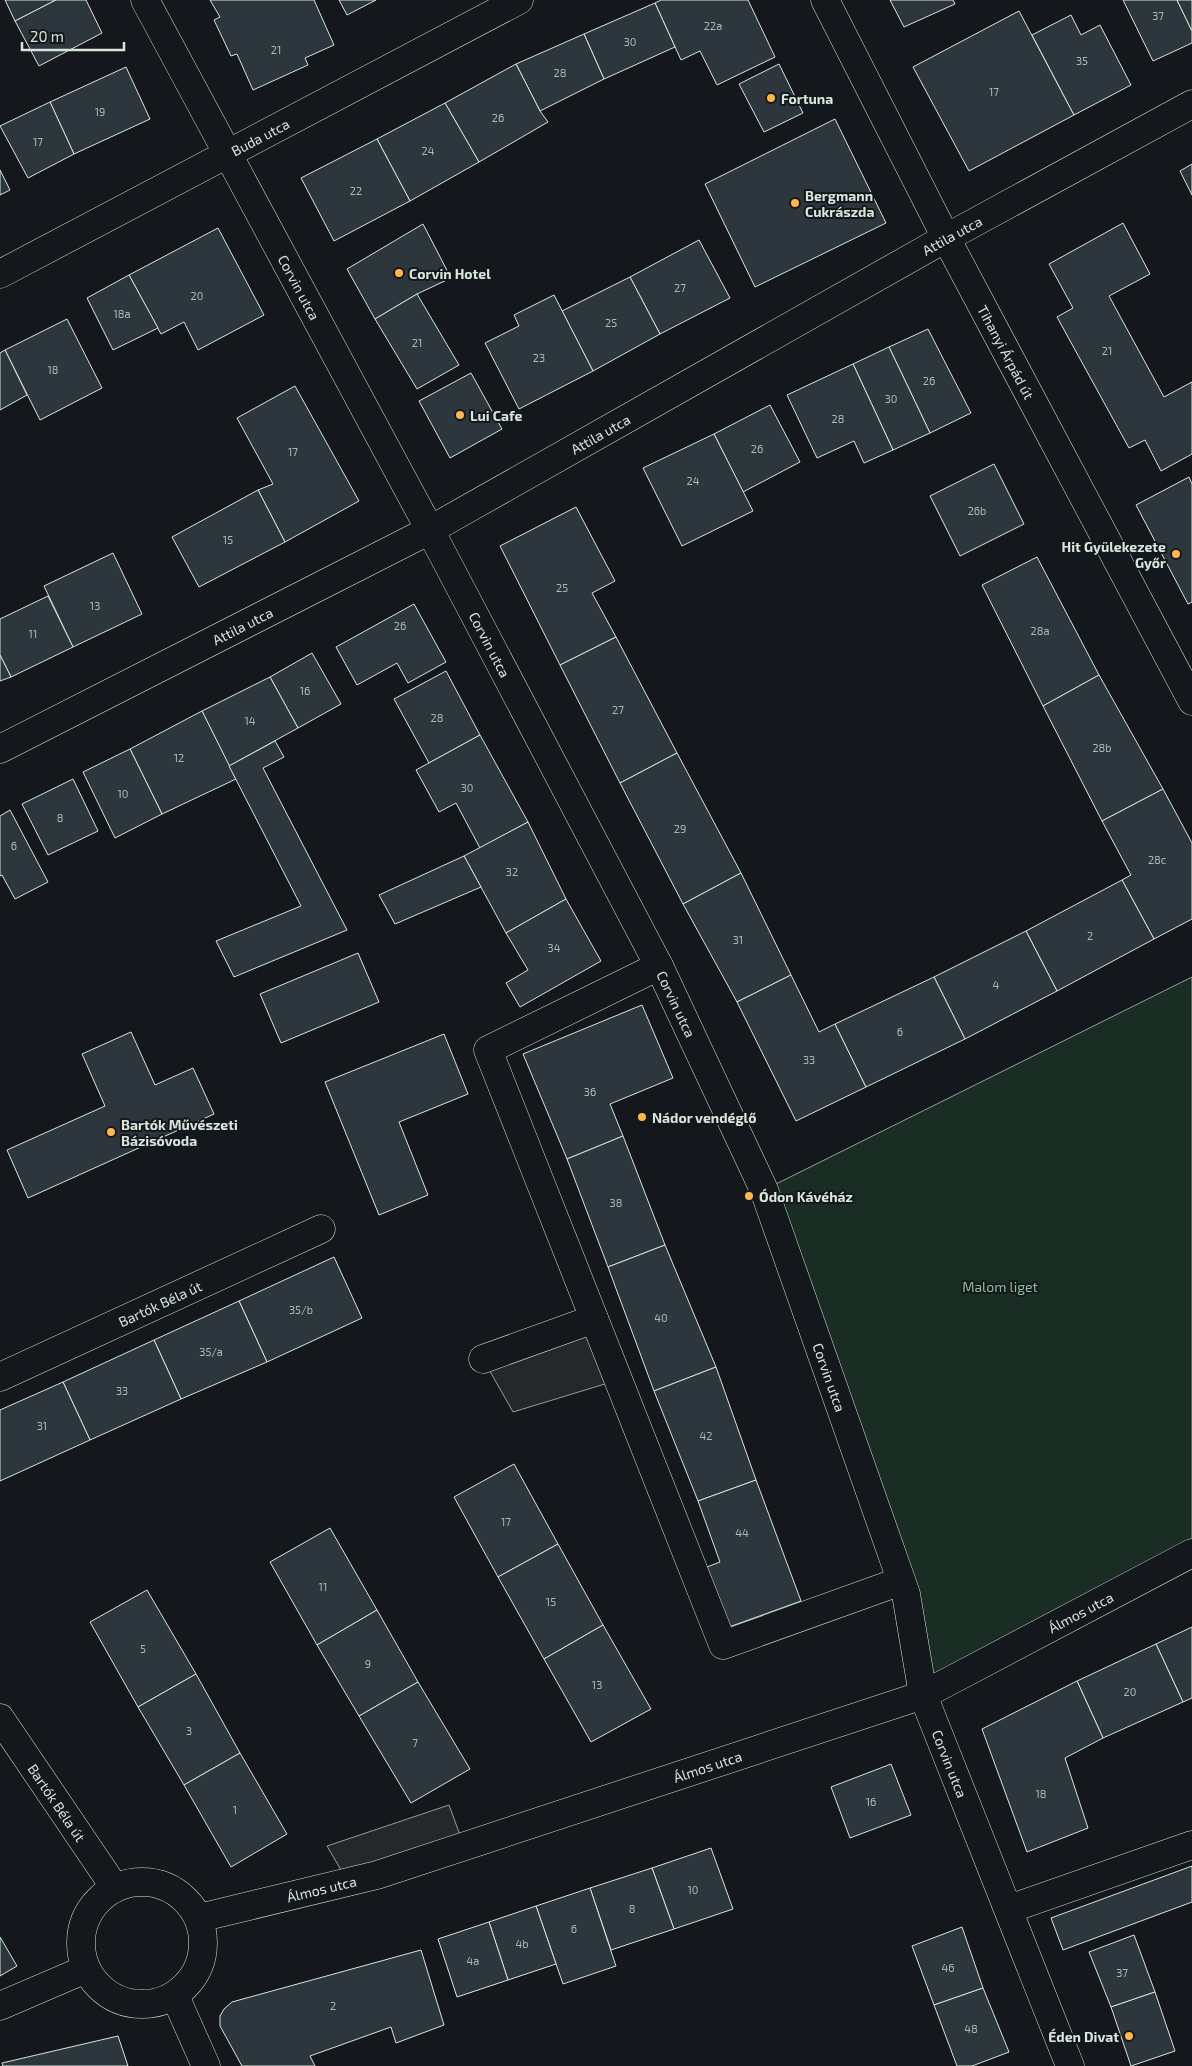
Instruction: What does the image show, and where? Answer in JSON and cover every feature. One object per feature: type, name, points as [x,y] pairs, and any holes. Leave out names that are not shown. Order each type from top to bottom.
[{"type":"street","name":"Corvin utca","points":[[146,0],[430,530],[659,966],[764,1190],[906,1594],[923,1695],[1070,2066]]},
{"type":"street","name":"Buda utca","points":[[0,274],[520,0]]},
{"type":"street","name":"Tihanyi Árpád út","points":[[825,0],[946,238],[1192,701]]},
{"type":"street","name":"Attila utca","points":[[0,749],[430,530],[946,238],[1192,104]]},
{"type":"street","points":[[659,966],[488,1050],[723,1646],[901,1581]]},
{"type":"street","name":"Bartók Béla út","points":[[0,1378],[321,1228]]},
{"type":"street","points":[[483,1359],[594,1319]]},
{"type":"street","name":"Álmos utca","points":[[199,1918],[377,1875],[923,1695],[1192,1553]]},
{"type":"street","name":"Bartók Béla út","points":[[0,1718],[115,1888]]},
{"type":"street","points":[[1009,1909],[1192,1845]]},
{"type":"street","points":[[134,1882],[144,1882],[173,1889],[188,1902],[199,1918],[204,1935],[204,1953],[198,1970],[188,1985],[175,1996],[159,2003],[142,2005],[125,2002],[109,1995],[96,1984],[86,1969],[82,1954],[81,1938],[84,1922],[102,1896],[115,1888],[134,1882]]},
{"type":"street","points":[[0,2006],[86,1969]]},
{"type":"street","points":[[175,1996],[206,2066]]},
{"type":"green space","name":"Malom liget","points":[[1192,977],[1192,1553],[923,1695],[764,1190]]},
{"type":"shaded area","points":[[594,1319],[618,1380],[513,1412],[483,1359]]},
{"type":"shaded area","points":[[449,1805],[464,1846],[348,1882],[327,1846]]},
{"type":"building","points":[[5,0],[56,0],[15,21]]},
{"type":"building","points":[[56,0],[86,0],[102,33],[39,66],[15,21]]},
{"type":"building","points":[[210,0],[314,0],[334,45],[305,58],[308,65],[253,90],[237,54],[231,56],[214,20],[220,17]]},
{"type":"building","points":[[339,0],[376,0],[347,15]]},
{"type":"building","points":[[661,0],[748,0],[775,57],[717,85],[700,51],[681,60],[655,3]]},
{"type":"building","points":[[890,0],[953,0],[955,4],[904,27]]},
{"type":"building","points":[[1123,0],[1177,0],[1192,31],[1192,43],[1153,61]]},
{"type":"building","points":[[1177,0],[1192,0],[1192,31]]},
{"type":"building","points":[[655,3],[675,47],[604,79],[584,34]]},
{"type":"building","points":[[1019,11],[1074,115],[969,171],[913,67]]},
{"type":"building","points":[[1071,15],[1081,35],[1100,25],[1131,85],[1074,115],[1032,35]]},
{"type":"building","points":[[584,34],[604,79],[540,111],[516,64]]},
{"type":"building","points":[[516,64],[540,111],[548,122],[479,162],[445,103]]},
{"type":"building","name":"Fortuna","points":[[779,64],[803,113],[764,132],[739,84]]},
{"type":"building","points":[[126,67],[150,119],[74,154],[50,102]]},
{"type":"building","points":[[50,102],[74,154],[28,178],[0,126]]},
{"type":"building","points":[[445,103],[479,162],[410,201],[377,139]]},
{"type":"building","name":"Bergmann Cukrászda","points":[[835,119],[886,223],[755,287],[705,184]]},
{"type":"building","points":[[377,139],[410,201],[334,241],[301,178]]},
{"type":"building","points":[[1192,164],[1192,195],[1180,171]]},
{"type":"building","points":[[0,170],[10,190],[0,195]]},
{"type":"building","points":[[1123,223],[1150,274],[1109,296],[1164,397],[1192,382],[1192,454],[1161,471],[1145,440],[1129,448],[1057,317],[1073,308],[1049,264]]},
{"type":"building","name":"Corvin Hotel","points":[[423,224],[451,278],[417,294],[375,319],[347,269]]},
{"type":"building","points":[[218,228],[264,315],[198,350],[184,322],[161,334],[129,275]]},
{"type":"building","points":[[699,240],[730,298],[660,334],[630,277]]},
{"type":"building","points":[[129,275],[158,328],[113,350],[87,298]]},
{"type":"building","points":[[630,277],[660,334],[593,371],[562,311]]},
{"type":"building","points":[[417,294],[459,365],[417,389],[375,319]]},
{"type":"building","points":[[554,295],[593,371],[519,409],[485,343],[519,326],[514,315]]},
{"type":"building","points":[[67,319],[102,388],[40,420],[5,350]]},
{"type":"building","points":[[928,329],[971,413],[930,433],[889,347]]},
{"type":"building","points":[[889,347],[930,433],[893,450],[853,364]]},
{"type":"building","points":[[5,350],[27,395],[0,410],[0,353]]},
{"type":"building","points":[[853,364],[893,450],[864,463],[854,441],[817,458],[787,395]]},
{"type":"building","name":"Lui Cafe","points":[[471,373],[502,429],[450,458],[419,401]]},
{"type":"building","points":[[295,386],[359,501],[285,542],[258,490],[273,484],[237,418]]},
{"type":"building","points":[[770,405],[800,462],[743,492],[714,434]]},
{"type":"building","points":[[714,434],[753,511],[682,546],[643,468]]},
{"type":"building","points":[[994,464],[1024,524],[960,556],[930,496]]},
{"type":"building","name":"Hit Gyülekezete Győr","points":[[1189,477],[1192,484],[1192,602],[1188,604],[1136,505]]},
{"type":"building","points":[[258,490],[285,542],[199,587],[172,537]]},
{"type":"building","points":[[576,507],[615,581],[592,593],[616,637],[560,665],[500,546]]},
{"type":"building","points":[[113,553],[142,614],[73,647],[44,586]]},
{"type":"building","points":[[1037,557],[1099,675],[1043,706],[982,585]]},
{"type":"building","points":[[48,596],[73,647],[11,677],[0,655],[0,619]]},
{"type":"building","points":[[414,604],[446,662],[408,683],[397,663],[357,685],[336,647]]},
{"type":"building","points":[[616,637],[677,753],[620,783],[560,665]]},
{"type":"building","points":[[312,653],[341,704],[298,728],[270,677]]},
{"type":"building","points":[[0,655],[11,677],[0,681]]},
{"type":"building","points":[[446,671],[480,735],[429,763],[394,699]]},
{"type":"building","points":[[1099,675],[1163,789],[1102,821],[1043,706]]},
{"type":"building","points":[[270,677],[298,728],[229,766],[202,711]]},
{"type":"building","points":[[202,711],[236,779],[162,814],[130,749]]},
{"type":"building","points":[[480,735],[528,822],[480,848],[456,803],[439,812],[416,770]]},
{"type":"building","points":[[275,741],[284,757],[263,768],[347,930],[234,977],[216,941],[301,906],[229,766]]},
{"type":"building","points":[[130,749],[162,814],[115,838],[83,772]]},
{"type":"building","points":[[677,753],[741,873],[683,904],[620,783]]},
{"type":"building","points":[[73,779],[98,831],[48,855],[22,804]]},
{"type":"building","points":[[1163,789],[1192,843],[1192,919],[1154,939],[1122,880],[1131,875],[1102,821]]},
{"type":"building","points":[[10,810],[48,882],[15,899],[2,875],[0,876],[0,816]]},
{"type":"building","points":[[528,822],[566,899],[506,933],[464,856]]},
{"type":"building","points":[[464,856],[481,887],[395,924],[379,895]]},
{"type":"building","points":[[741,873],[791,975],[737,1002],[683,904]]},
{"type":"building","points":[[1122,880],[1154,939],[1057,991],[1026,931]]},
{"type":"building","points":[[566,899],[601,961],[520,1007],[506,983],[528,970],[506,933]]},
{"type":"building","points":[[1026,931],[1057,991],[965,1039],[934,977]]},
{"type":"building","points":[[358,953],[379,1002],[281,1043],[260,994]]},
{"type":"building","points":[[791,975],[819,1032],[835,1024],[866,1087],[796,1121],[737,1002]]},
{"type":"building","points":[[934,977],[965,1039],[866,1087],[835,1024]]},
{"type":"building","points":[[642,1005],[673,1078],[610,1104],[623,1136],[567,1159],[523,1054]]},
{"type":"building","name":"Bartók Művészeti Bázisóvoda","points":[[131,1032],[155,1085],[193,1068],[214,1114],[28,1198],[7,1150],[105,1106],[82,1054]]},
{"type":"building","points":[[444,1034],[468,1094],[399,1122],[428,1195],[379,1215],[325,1082]]},
{"type":"building","points":[[623,1136],[665,1245],[608,1267],[567,1159]]},
{"type":"building","points":[[665,1245],[716,1367],[654,1391],[608,1267]]},
{"type":"building","points":[[334,1257],[362,1318],[267,1362],[239,1301]]},
{"type":"building","points":[[239,1301],[267,1362],[181,1399],[154,1340]]},
{"type":"building","points":[[154,1340],[181,1399],[90,1440],[63,1382]]},
{"type":"building","points":[[716,1367],[756,1480],[698,1501],[654,1391]]},
{"type":"building","points":[[63,1382],[90,1440],[0,1481],[0,1410]]},
{"type":"building","points":[[514,1464],[558,1544],[498,1577],[454,1497]]},
{"type":"building","points":[[756,1480],[801,1601],[729,1627],[707,1567],[720,1562],[698,1501]]},
{"type":"building","points":[[330,1528],[377,1610],[317,1645],[270,1562]]},
{"type":"building","points":[[558,1544],[603,1625],[544,1659],[498,1577]]},
{"type":"building","points":[[147,1590],[196,1674],[138,1707],[90,1622]]},
{"type":"building","points":[[377,1610],[418,1682],[359,1716],[317,1645]]},
{"type":"building","points":[[603,1625],[651,1709],[591,1742],[544,1659]]},
{"type":"building","points":[[1192,1627],[1192,1698],[1183,1702],[1156,1644]]},
{"type":"building","points":[[1156,1644],[1183,1702],[1103,1738],[1077,1681]]},
{"type":"building","points":[[196,1674],[240,1753],[184,1785],[138,1707]]},
{"type":"building","points":[[1077,1681],[1103,1738],[1065,1758],[1088,1828],[1027,1852],[982,1729]]},
{"type":"building","points":[[418,1682],[470,1769],[411,1803],[359,1716]]},
{"type":"building","points":[[240,1753],[287,1834],[231,1867],[184,1785]]},
{"type":"building","points":[[891,1764],[911,1815],[850,1838],[831,1787]]},
{"type":"building","points":[[711,1848],[733,1909],[674,1929],[652,1868]]},
{"type":"building","points":[[1192,1866],[1192,1902],[1063,1950],[1051,1918]]},
{"type":"building","points":[[652,1868],[674,1929],[611,1950],[590,1888]]},
{"type":"building","points":[[590,1888],[616,1966],[563,1984],[536,1906]]},
{"type":"building","points":[[536,1906],[556,1964],[508,1980],[489,1922]]},
{"type":"building","points":[[489,1922],[508,1980],[457,1997],[438,1939]]},
{"type":"building","points":[[962,1927],[983,1988],[934,2005],[912,1946]]},
{"type":"building","points":[[1134,1935],[1155,1992],[1111,2007],[1089,1952]]},
{"type":"building","points":[[0,1937],[17,1966],[0,1976]]},
{"type":"building","points":[[421,1950],[444,2025],[396,2043],[391,2027],[310,2056],[315,2066],[242,2066],[220,2026],[220,2016],[224,2009],[232,2002]]},
{"type":"building","points":[[983,1988],[1009,2052],[972,2066],[957,2066],[934,2005]]},
{"type":"building","points":[[1155,1992],[1175,2051],[1131,2066],[1111,2007]]},
{"type":"building","points":[[118,2036],[128,2066],[3,2066],[2,2063]]},
{"type":"place","name":"Fortuna","points":[[771,98]]},
{"type":"place","name":"Bergmann Cukrászda","points":[[795,203]]},
{"type":"place","name":"Corvin Hotel","points":[[399,273]]},
{"type":"place","name":"Lui Cafe","points":[[460,415]]},
{"type":"place","name":"Hit Gyülekezete Győr","points":[[1176,554]]},
{"type":"place","name":"Nádor vendéglő","points":[[642,1117]]},
{"type":"place","name":"Bartók Művészeti Bázisóvoda","points":[[111,1132]]},
{"type":"place","name":"Ódon Kávéház","points":[[749,1196]]},
{"type":"place","name":"Éden Divat","points":[[1129,2036]]}]
